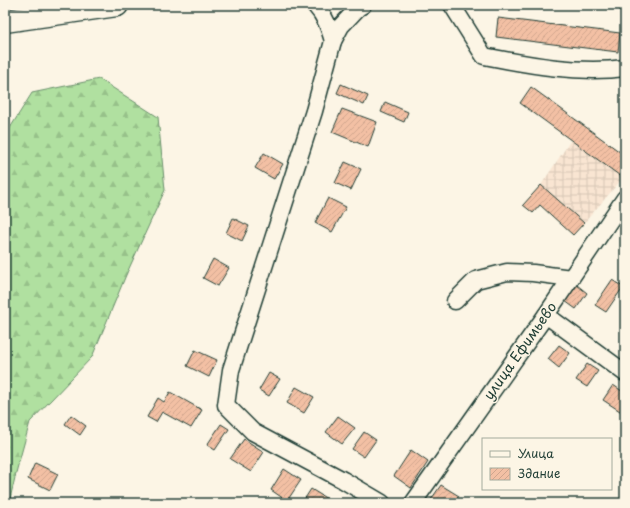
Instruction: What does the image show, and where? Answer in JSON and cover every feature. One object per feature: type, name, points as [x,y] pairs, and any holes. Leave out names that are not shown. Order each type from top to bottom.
[{"type":"highway","points":[[5,21],[117,5]]},
{"type":"street","points":[[315,5],[327,22],[333,41]]},
{"type":"street","points":[[363,5],[358,8],[341,26],[333,41],[314,111],[231,370],[226,405],[253,432],[343,480],[382,503]]},
{"type":"street","points":[[452,5],[484,56],[532,65],[570,69],[625,68]]},
{"type":"street","name":"улица Ефимьево","points":[[413,503],[546,315],[625,198]]},
{"type":"street","points":[[455,301],[476,280],[507,272],[533,273],[571,278]]},
{"type":"street","points":[[546,315],[625,372]]},
{"type":"shaded area","points":[[571,140],[623,178],[584,223],[541,185]]},
{"type":"green space","points":[[99,79],[158,117],[165,190],[126,275],[92,357],[30,422],[9,503],[5,503],[5,136],[32,93]]},
{"type":"building","points":[[498,18],[620,33],[618,52],[496,37]]},
{"type":"building","points":[[341,84],[368,96],[364,105],[337,93]]},
{"type":"building","points":[[531,87],[620,152],[625,145],[625,175],[623,178],[520,103]]},
{"type":"building","points":[[385,102],[408,112],[404,122],[381,112]]},
{"type":"building","points":[[342,109],[377,122],[368,147],[332,132]]},
{"type":"building","points":[[264,153],[283,164],[274,179],[255,168]]},
{"type":"building","points":[[345,162],[361,169],[351,190],[335,183]]},
{"type":"building","points":[[541,185],[584,223],[573,235],[540,205],[533,213],[523,205]]},
{"type":"building","points":[[328,198],[346,207],[332,232],[315,223]]},
{"type":"building","points":[[233,218],[249,226],[242,241],[226,233]]},
{"type":"building","points":[[213,259],[229,268],[218,286],[203,278]]},
{"type":"building","points":[[612,280],[623,287],[606,312],[595,305]]},
{"type":"building","points":[[577,285],[587,293],[576,309],[565,301]]},
{"type":"building","points":[[559,345],[570,353],[559,368],[548,359]]},
{"type":"building","points":[[195,350],[217,360],[209,377],[187,366]]},
{"type":"building","points":[[587,364],[598,371],[587,387],[576,380]]},
{"type":"building","points":[[269,373],[280,379],[269,396],[259,390]]},
{"type":"building","points":[[613,385],[625,393],[625,410],[623,413],[603,400]]},
{"type":"building","points":[[296,387],[314,397],[304,413],[287,403]]},
{"type":"building","points":[[170,392],[202,410],[191,428],[162,412],[156,422],[147,417],[158,398],[164,402]]},
{"type":"building","points":[[71,415],[86,426],[80,435],[65,424]]},
{"type":"building","points":[[338,416],[355,428],[342,444],[326,432]]},
{"type":"building","points":[[221,424],[229,429],[215,450],[207,445]]},
{"type":"building","points":[[364,432],[376,440],[364,457],[352,449]]},
{"type":"building","points":[[244,439],[264,452],[251,472],[230,459]]},
{"type":"building","points":[[411,450],[428,462],[411,488],[394,476]]},
{"type":"building","points":[[35,463],[58,474],[50,490],[28,479]]},
{"type":"building","points":[[284,469],[301,480],[287,501],[271,490]]},
{"type":"building","points":[[441,485],[459,496],[454,503],[433,503],[430,501]]},
{"type":"building","points":[[311,489],[332,502],[332,503],[302,503]]}]
